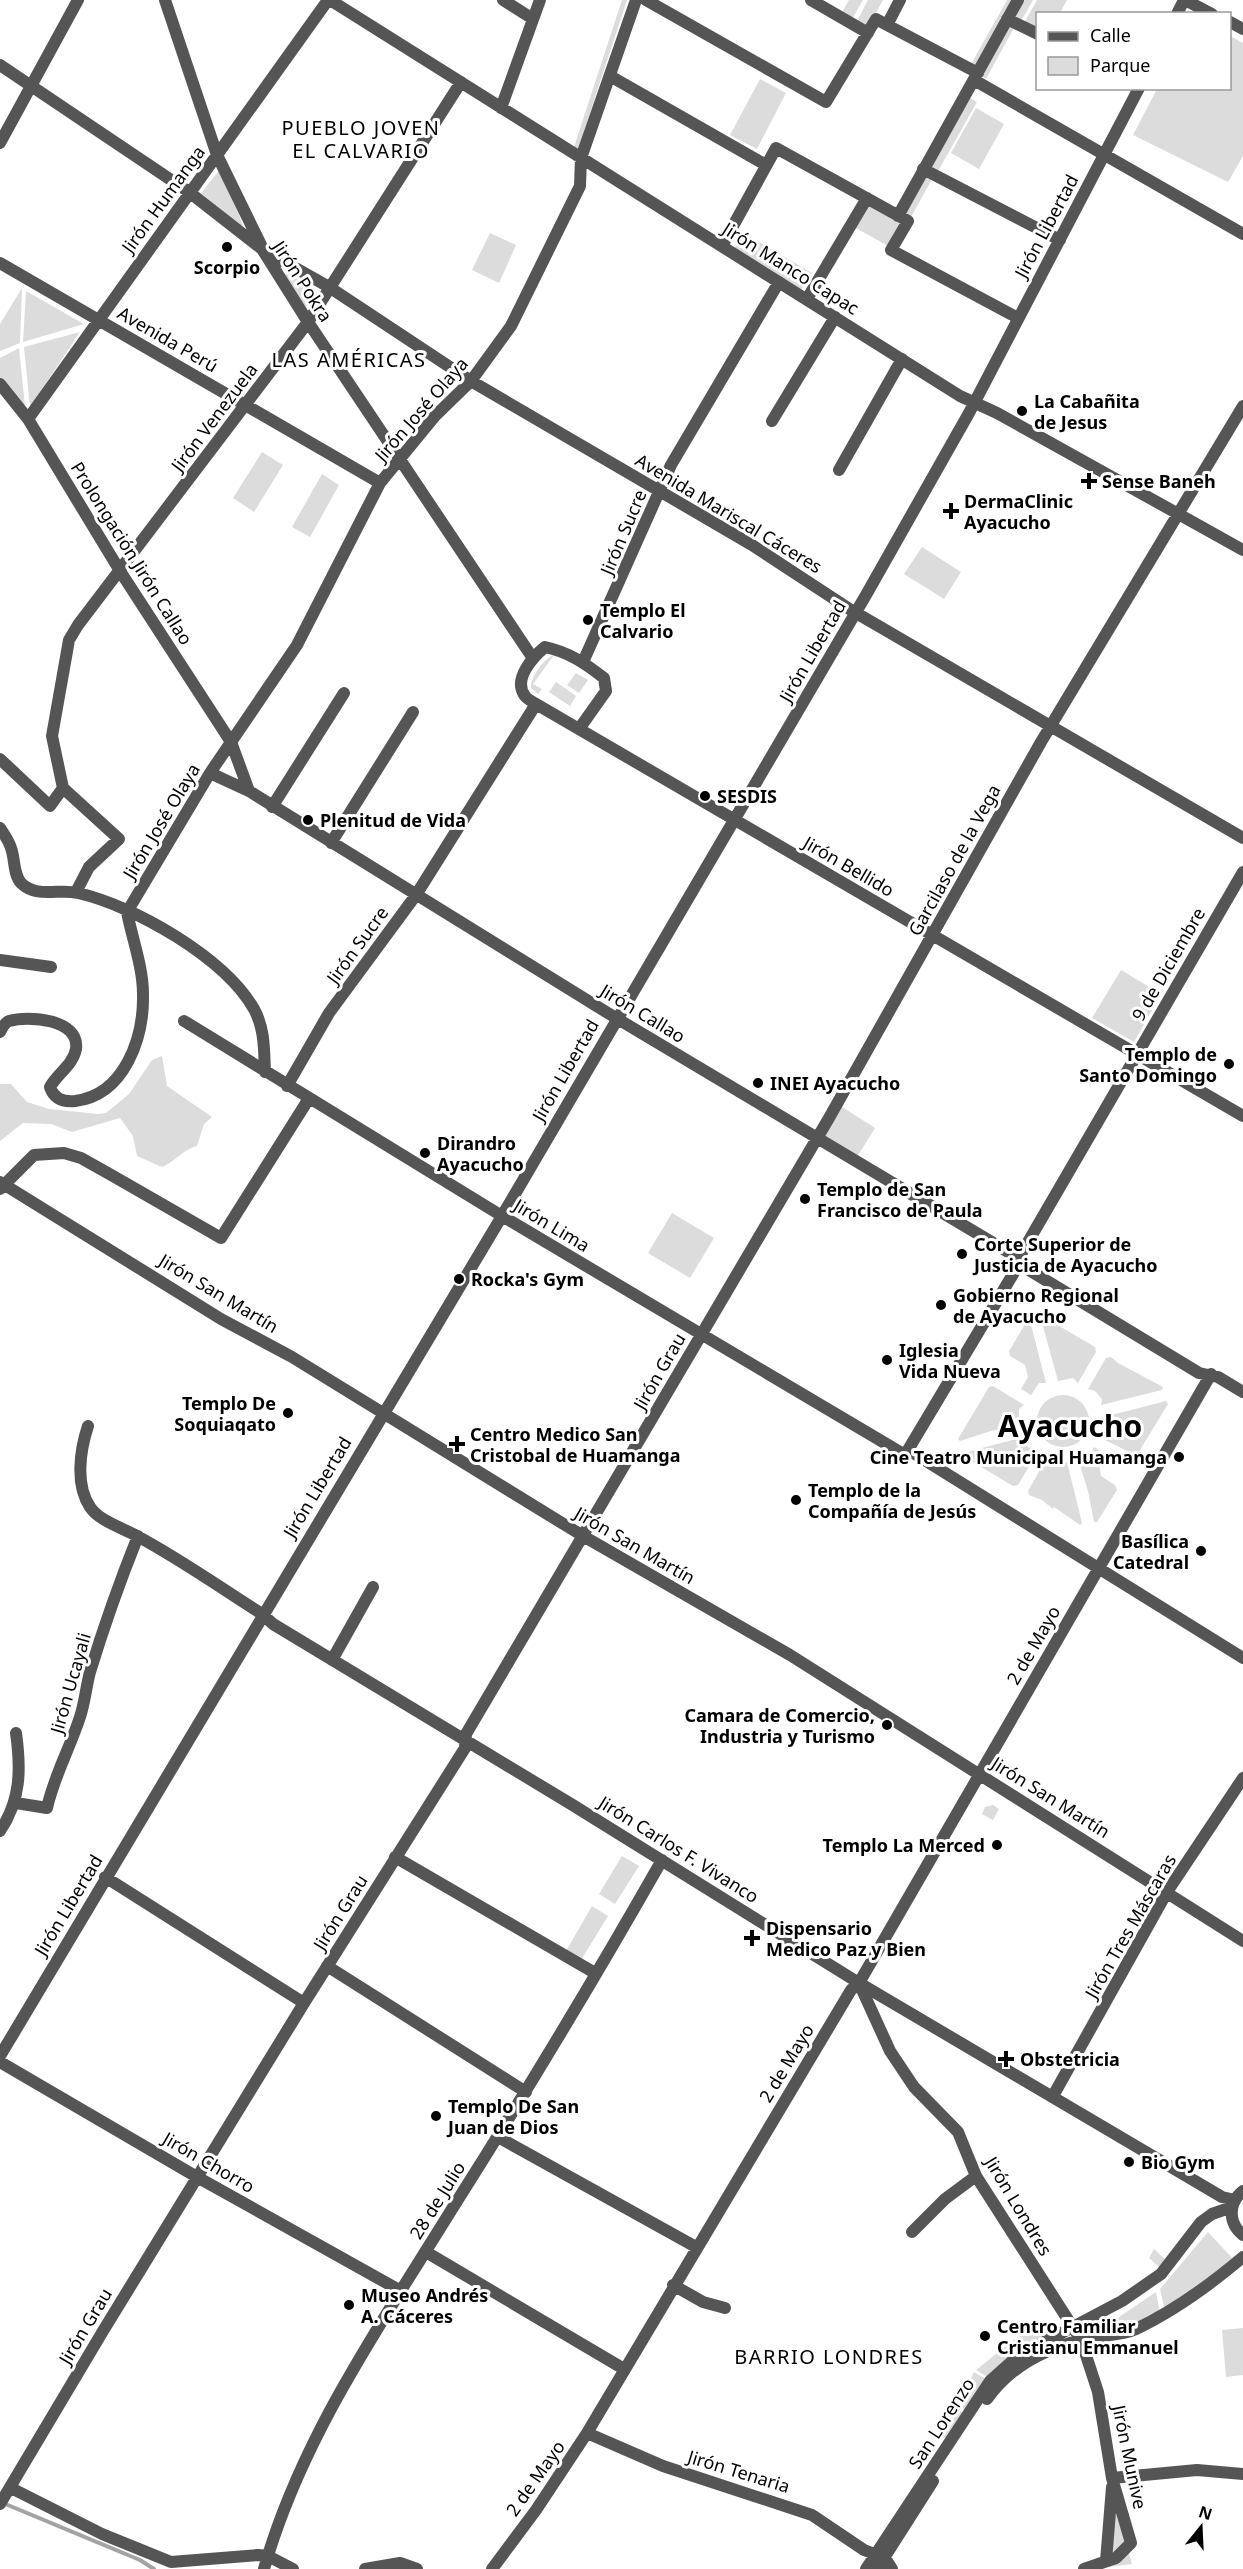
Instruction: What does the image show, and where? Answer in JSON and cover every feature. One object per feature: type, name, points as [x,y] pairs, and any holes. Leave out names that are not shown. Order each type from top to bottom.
[{"type":"street","points":[[0,143],[78,0]]},
{"type":"street","points":[[165,0],[217,155],[262,249]]},
{"type":"street","name":"Jirón Humanga","points":[[28,419],[329,0]]},
{"type":"street","name":"Jirón Manco Capac","points":[[329,0],[960,396],[1243,549]]},
{"type":"street","points":[[503,0],[533,19]]},
{"type":"street","points":[[501,108],[540,0]]},
{"type":"street","name":"Jirón José Olaya","points":[[127,912],[210,773],[297,645],[380,483],[435,416],[471,381],[511,326],[580,186],[581,158],[636,0]]},
{"type":"street","points":[[646,0],[826,102],[876,19],[1243,234]]},
{"type":"street","points":[[812,0],[868,33]]},
{"type":"street","points":[[887,25],[900,0]]},
{"type":"street","points":[[1018,0],[923,169],[891,250],[1018,318]]},
{"type":"street","points":[[1180,4],[1206,12]]},
{"type":"street","points":[[1008,19],[1036,33]]},
{"type":"street","name":"Jirón Pokra","points":[[0,65],[189,192],[262,249],[308,322],[532,657]]},
{"type":"street","points":[[610,76],[766,165]]},
{"type":"street","name":"Jirón Venezuela","points":[[63,788],[52,736],[69,640],[78,625],[308,322],[461,82]]},
{"type":"street","name":"Jirón Libertad","points":[[0,2056],[262,1614],[502,1216],[856,612],[974,402],[1138,90]]},
{"type":"street","points":[[722,246],[777,148],[903,218]]},
{"type":"street","points":[[923,169],[1060,240]]},
{"type":"street","points":[[807,299],[867,198]]},
{"type":"street","name":"Avenida Mariscal Cáceres","points":[[262,249],[329,288],[471,381],[660,490],[856,612],[1243,837]]},
{"type":"street","name":"Avenida Perú","points":[[0,263],[380,483]]},
{"type":"street","name":"Jirón Sucre","points":[[583,662],[671,465],[779,282]]},
{"type":"street","points":[[772,421],[835,317]]},
{"type":"street","points":[[840,470],[902,359]]},
{"type":"street","name":"Prolongación Jirón Callao","points":[[0,384],[28,419],[120,571],[231,742]]},
{"type":"street","name":"Garcilaso de la Vega","points":[[701,1335],[817,1137],[1051,726],[1243,406]]},
{"type":"street","points":[[532,657],[545,647],[560,650],[583,662],[604,678],[606,691],[579,729]]},
{"type":"street","name":"Jirón Bellido","points":[[532,657],[521,685],[524,695],[536,704],[1243,1116]]},
{"type":"street","points":[[272,807],[344,693]]},
{"type":"street","name":"Jirón Sucre","points":[[286,1086],[329,1014],[416,895],[536,704]]},
{"type":"street","points":[[331,843],[413,712]]},
{"type":"street","points":[[231,742],[249,791]]},
{"type":"street","points":[[0,759],[50,806],[63,788],[119,839],[89,867],[76,892]]},
{"type":"street","name":"Jirón Callao","points":[[210,773],[249,791],[616,1018],[1010,1252],[1019,1264],[1198,1373],[1211,1374],[1243,1392]]},
{"type":"street","points":[[0,828],[11,846],[17,877],[22,884],[48,893],[76,892],[144,917],[230,975],[255,1010],[264,1038],[265,1072]]},
{"type":"street","name":"9 de Diciembre","points":[[907,1453],[1019,1264],[1021,1254],[1243,872]]},
{"type":"street","points":[[0,1032],[11,1020],[48,1021],[67,1027],[76,1040],[74,1056],[50,1087],[52,1094],[63,1101],[81,1100],[103,1090],[117,1078],[132,1055],[143,994],[127,912]]},
{"type":"street","points":[[0,960],[51,967]]},
{"type":"street","name":"Jirón Lima","points":[[184,1021],[308,1100],[701,1335],[907,1453],[1098,1567],[1243,1658]]},
{"type":"street","points":[[2,1185],[34,1155],[64,1153],[81,1158],[221,1238],[308,1100]]},
{"type":"street","name":"Jirón San Martín","points":[[2,1185],[221,1318],[292,1357],[583,1536],[790,1655],[1243,1941]]},
{"type":"street","name":"Jirón Grau","points":[[0,2504],[197,2177],[456,1762],[466,1741],[466,1734],[701,1335]]},
{"type":"street","name":"2 de Mayo","points":[[492,2569],[536,2510],[587,2433],[851,1990],[859,1983],[1211,1374]]},
{"type":"street","points":[[88,1426],[81,1473],[86,1500],[91,1509],[262,1614]]},
{"type":"street","name":"Jirón Ucayali","points":[[16,1803],[47,1808],[52,1784],[70,1747],[82,1713],[90,1674],[117,1587],[138,1536]]},
{"type":"street","points":[[332,1660],[373,1587]]},
{"type":"street","name":"Jirón Carlos F. Vivanco","points":[[262,1614],[273,1624],[662,1860],[859,1983],[1222,2197],[1237,2199]]},
{"type":"street","points":[[0,1831],[16,1803],[20,1762],[16,1733]]},
{"type":"street","name":"Jirón Tres Máscaras","points":[[1053,2096],[1167,1892],[1243,1778]]},
{"type":"street","points":[[395,1857],[595,1973]]},
{"type":"street","name":"28 de Julio","points":[[266,2561],[275,2529],[304,2460],[376,2331],[526,2092],[662,1860]]},
{"type":"street","points":[[105,1877],[304,2003]]},
{"type":"street","points":[[327,1966],[526,2092]]},
{"type":"street","name":"Jirón Londres","points":[[859,1983],[890,2051],[914,2087],[958,2132],[976,2176],[1075,2328]]},
{"type":"street","name":"Jirón Chorro","points":[[0,2062],[197,2177],[401,2291]]},
{"type":"street","points":[[498,2137],[696,2247]]},
{"type":"street","points":[[912,2232],[945,2199],[976,2176]]},
{"type":"street","points":[[1237,2199],[1233,2221],[1243,2235]]},
{"type":"street","name":"San Lorenzo","points":[[866,2569],[884,2560],[990,2381],[1018,2356],[1075,2328],[1122,2301],[1161,2274],[1201,2222],[1237,2199]]},
{"type":"street","points":[[426,2252],[624,2370]]},
{"type":"street","name":"San Lorenzo","points":[[877,2569],[994,2389],[1018,2367],[1038,2354],[1081,2340],[1133,2330],[1197,2291],[1243,2257]]},
{"type":"street","points":[[674,2285],[703,2302],[724,2308]]},
{"type":"street","name":"Jirón Munive","points":[[1075,2328],[1098,2392],[1113,2478],[1131,2543],[1116,2558],[1084,2569]]},
{"type":"street","name":"Jirón Tenaria","points":[[587,2433],[663,2466],[792,2506],[812,2515],[864,2550],[884,2560]]},
{"type":"street","points":[[1106,2561],[1113,2478],[1197,2470],[1243,2474]]},
{"type":"street","points":[[11,2488],[111,2538],[171,2562],[266,2561],[293,2569]]},
{"type":"street","points":[[365,2569],[387,2564],[404,2564],[417,2569]]},
{"type":"green space","points":[[622,0],[627,0],[578,149],[574,147]]},
{"type":"green space","points":[[849,0],[863,0],[852,19],[841,14]]},
{"type":"green space","points":[[868,0],[883,0],[868,28],[857,21]]},
{"type":"green space","points":[[1007,0],[1014,0],[976,69],[970,66]]},
{"type":"green space","points":[[1020,0],[1033,0],[1020,23],[1010,17]]},
{"type":"green space","points":[[1037,0],[1067,0],[1061,12],[1036,12],[1036,29],[1024,23]]},
{"type":"green space","points":[[1009,22],[1015,26],[986,79],[979,75]]},
{"type":"green space","points":[[1231,37],[1243,43],[1243,156],[1228,182],[1133,135],[1156,90],[1231,90]]},
{"type":"green space","points":[[760,79],[786,93],[757,149],[730,135]]},
{"type":"green space","points":[[966,96],[977,102],[937,173],[926,167]]},
{"type":"green space","points":[[976,108],[1004,124],[979,169],[951,153]]},
{"type":"green space","points":[[221,168],[243,225],[241,226],[201,193]]},
{"type":"green space","points":[[924,175],[932,179],[910,219],[902,215]]},
{"type":"green space","points":[[869,201],[905,222],[890,247],[854,227]]},
{"type":"green space","points":[[490,233],[516,245],[499,283],[472,270]]},
{"type":"green space","points":[[744,233],[812,273],[801,290],[733,251]]},
{"type":"green space","points":[[287,273],[317,292],[306,307],[283,278]]},
{"type":"green space","points":[[22,288],[20,343],[0,351],[0,324]]},
{"type":"green space","points":[[26,291],[84,324],[23,342]]},
{"type":"green space","points":[[80,332],[30,407],[24,347]]},
{"type":"green space","points":[[19,348],[25,406],[0,378],[0,358]]},
{"type":"green space","points":[[262,452],[283,465],[254,512],[233,498]]},
{"type":"green space","points":[[322,474],[339,485],[310,537],[292,527]]},
{"type":"green space","points":[[922,547],[961,572],[944,599],[904,574]]},
{"type":"green space","points":[[554,655],[533,684],[542,689],[538,694],[531,688],[535,674],[542,664]]},
{"type":"green space","points":[[576,673],[588,680],[579,693],[567,685]]},
{"type":"green space","points":[[556,682],[576,696],[570,706],[549,692]]},
{"type":"green space","points":[[1121,970],[1161,994],[1134,1042],[1092,1018]]},
{"type":"green space","points":[[162,1056],[167,1086],[212,1117],[204,1124],[197,1146],[187,1150],[167,1165],[162,1167],[137,1156],[133,1136],[120,1118],[72,1132],[51,1124],[23,1123],[0,1141],[0,1084],[11,1084],[27,1102],[49,1109],[106,1113],[129,1094],[152,1060]]},
{"type":"green space","points":[[839,1105],[875,1128],[857,1157],[821,1136]]},
{"type":"green space","points":[[672,1213],[714,1238],[690,1278],[648,1253]]},
{"type":"green space","points":[[1044,1317],[1095,1347],[1096,1352],[1078,1383],[1073,1378],[1058,1381],[1041,1319]]},
{"type":"green space","points":[[1027,1321],[1030,1321],[1046,1383],[1039,1383],[1031,1395],[1021,1389],[1028,1377],[1025,1365],[1010,1356],[1009,1351]]},
{"type":"green space","points":[[1111,1357],[1163,1387],[1162,1390],[1101,1405],[1102,1399],[1095,1391],[1088,1389],[1106,1358]]},
{"type":"green space","points":[[993,1386],[1024,1405],[1019,1409],[1019,1419],[1022,1425],[991,1431],[960,1441],[958,1439],[989,1387]]},
{"type":"green space","points":[[1058,1395],[1068,1395],[1082,1402],[1089,1421],[1082,1440],[1068,1447],[1058,1447],[1048,1443],[1041,1436],[1037,1426],[1037,1416],[1041,1406],[1048,1399]]},
{"type":"green space","points":[[1166,1401],[1168,1404],[1137,1455],[1133,1457],[1127,1451],[1101,1438],[1106,1433],[1107,1423],[1104,1417]]},
{"type":"green space","points":[[1024,1437],[1024,1444],[1037,1453],[1018,1485],[1013,1486],[963,1456],[963,1453]]},
{"type":"green space","points":[[1094,1447],[1105,1454],[1099,1464],[1101,1476],[1115,1485],[1117,1490],[1097,1522],[1094,1522],[1088,1491],[1078,1459],[1085,1460],[1091,1455]]},
{"type":"green space","points":[[1046,1459],[1051,1465],[1067,1462],[1082,1523],[1080,1525],[1054,1507],[1053,1509],[1042,1500],[1029,1495],[1028,1491]]},
{"type":"green space","points":[[993,1805],[999,1809],[993,1820],[982,1814],[985,1807]]},
{"type":"green space","points":[[622,1856],[639,1866],[615,1904],[599,1894]]},
{"type":"green space","points":[[592,1906],[608,1916],[581,1960],[566,1951]]},
{"type":"green space","points":[[1208,2232],[1234,2260],[1165,2311],[1160,2289]]},
{"type":"green space","points":[[1154,2249],[1166,2260],[1160,2268],[1149,2258]]},
{"type":"green space","points":[[1156,2292],[1160,2313],[1125,2332],[1123,2324],[1115,2326],[1119,2317]]},
{"type":"green space","points":[[1052,2320],[1059,2324],[1059,2328],[1017,2353],[1010,2343],[1034,2326]]},
{"type":"green space","points":[[1243,2328],[1243,2375],[1226,2377],[1222,2330]]},
{"type":"green space","points":[[1006,2346],[1014,2355],[989,2378],[976,2370]]},
{"type":"green space","points":[[974,2372],[987,2380],[966,2410],[958,2406]]},
{"type":"green space","points":[[956,2409],[964,2413],[948,2440],[942,2436]]},
{"type":"green space","points":[[1113,2510],[1117,2510],[1132,2564],[1109,2567]]},
{"type":"waterway","points":[[3,2503],[140,2560],[154,2569]]},
{"type":"place","name":"Scorpio","points":[[227,247]]},
{"type":"place","name":"La Cabañita de Jesus","points":[[1022,411]]},
{"type":"place","name":"Sense Baneh","points":[[1089,481]]},
{"type":"place","name":"DermaClinic Ayacucho","points":[[951,511]]},
{"type":"place","name":"Templo El Calvario","points":[[588,620]]},
{"type":"place","name":"SESDIS","points":[[705,796]]},
{"type":"place","name":"Plenitud de Vida","points":[[308,820]]},
{"type":"place","name":"Templo de Santo Domingo","points":[[1229,1064]]},
{"type":"place","name":"INEI Ayacucho","points":[[758,1083]]},
{"type":"place","name":"Dirandro Ayacucho","points":[[425,1153]]},
{"type":"place","name":"Templo de San Francisco de Paula","points":[[805,1199]]},
{"type":"place","name":"Corte Superior de Justicia de Ayacucho","points":[[962,1254]]},
{"type":"place","name":"Rocka's Gym","points":[[459,1279]]},
{"type":"place","name":"Gobierno Regional de Ayacucho","points":[[941,1305]]},
{"type":"place","name":"Iglesia Vida Nueva","points":[[887,1360]]},
{"type":"place","name":"Templo De Soquiaqato","points":[[288,1413]]},
{"type":"place","name":"Centro Medico San Cristobal de Huamanga","points":[[457,1444]]},
{"type":"place","name":"Cine Teatro Municipal Huamanga","points":[[1179,1457]]},
{"type":"place","name":"Templo de la Compañía de Jesús","points":[[796,1500]]},
{"type":"place","name":"Basílica Catedral","points":[[1201,1551]]},
{"type":"place","name":"Camara de Comercio, Industria y Turismo","points":[[887,1725]]},
{"type":"place","name":"Templo La Merced","points":[[997,1845]]},
{"type":"place","name":"Dispensario Medico Paz y Bien","points":[[752,1938]]},
{"type":"place","name":"Obstetricia","points":[[1006,2059]]},
{"type":"place","name":"Templo De San Juan de Dios","points":[[436,2116]]},
{"type":"place","name":"Bio Gym","points":[[1129,2162]]},
{"type":"place","name":"Museo Andrés A. Cáceres","points":[[349,2305]]},
{"type":"place","name":"Centro Familiar Cristianu Emmanuel","points":[[985,2336]]},
{"type":"district","name":"PUEBLO JOVEN EL CALVARIO","points":[[361,138]]},
{"type":"district","name":"LAS AMÉRICAS","points":[[349,359]]},
{"type":"district","name":"Ayacucho","points":[[1070,1425]]},
{"type":"district","name":"BARRIO LONDRES","points":[[829,2356]]}]
